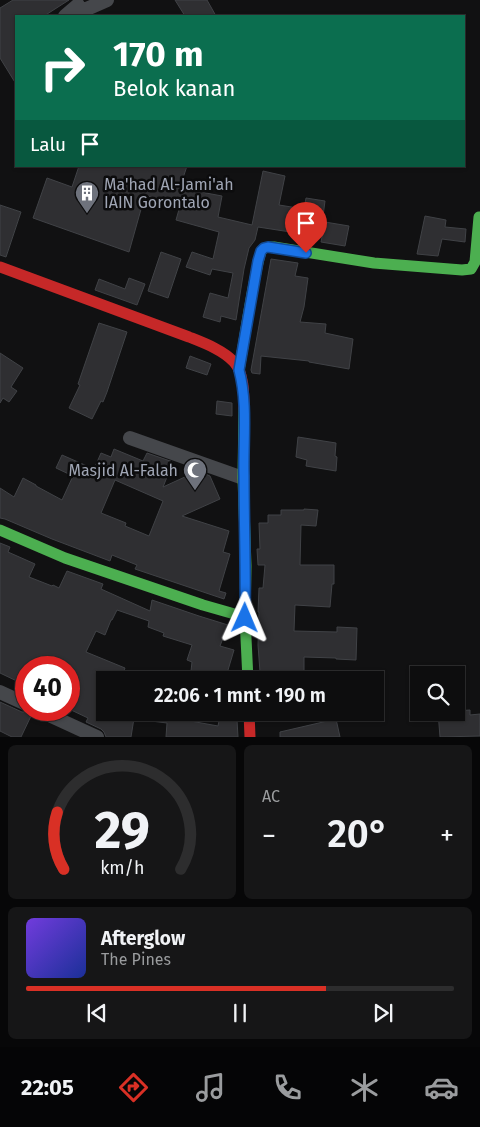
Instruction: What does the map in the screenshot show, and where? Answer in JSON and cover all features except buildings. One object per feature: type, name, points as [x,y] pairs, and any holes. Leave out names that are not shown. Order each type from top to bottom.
[{"type":"street","points":[[67,15],[80,8],[107,0]]},
{"type":"street","points":[[239,370],[256,272],[261,251],[264,248],[374,263],[462,270],[474,266],[479,217]]},
{"type":"street","points":[[0,267],[208,345],[234,362],[239,370],[244,404],[245,618],[248,671]]},
{"type":"street","points":[[130,438],[244,478]]},
{"type":"street","points":[[0,530],[64,558],[245,618]]},
{"type":"street","points":[[0,692],[15,699]]},
{"type":"street","points":[[62,721],[97,737]]},
{"type":"street","points":[[249,721],[250,737]]},
{"type":"traffic: fast","points":[[239,370],[260,255],[263,249],[274,247],[374,263],[462,270],[471,269],[475,262],[479,217]]},
{"type":"traffic: fast","points":[[244,408],[243,478],[248,671]]},
{"type":"traffic: fast","points":[[0,530],[65,558],[203,605],[245,617]]},
{"type":"traffic: jam","points":[[0,267],[189,337],[219,350],[234,362],[240,372],[243,384],[244,408]]},
{"type":"traffic: jam","points":[[249,721],[250,737]]},
{"type":"place","name":"Ma'had Al-Jami'ah IAIN Gorontalo","points":[[87,214]]},
{"type":"place","name":"Masjid Al-Falah","points":[[195,491]]},
{"type":"route","points":[[245,618],[244,404],[239,370],[261,251],[268,247],[306,253]]}]
